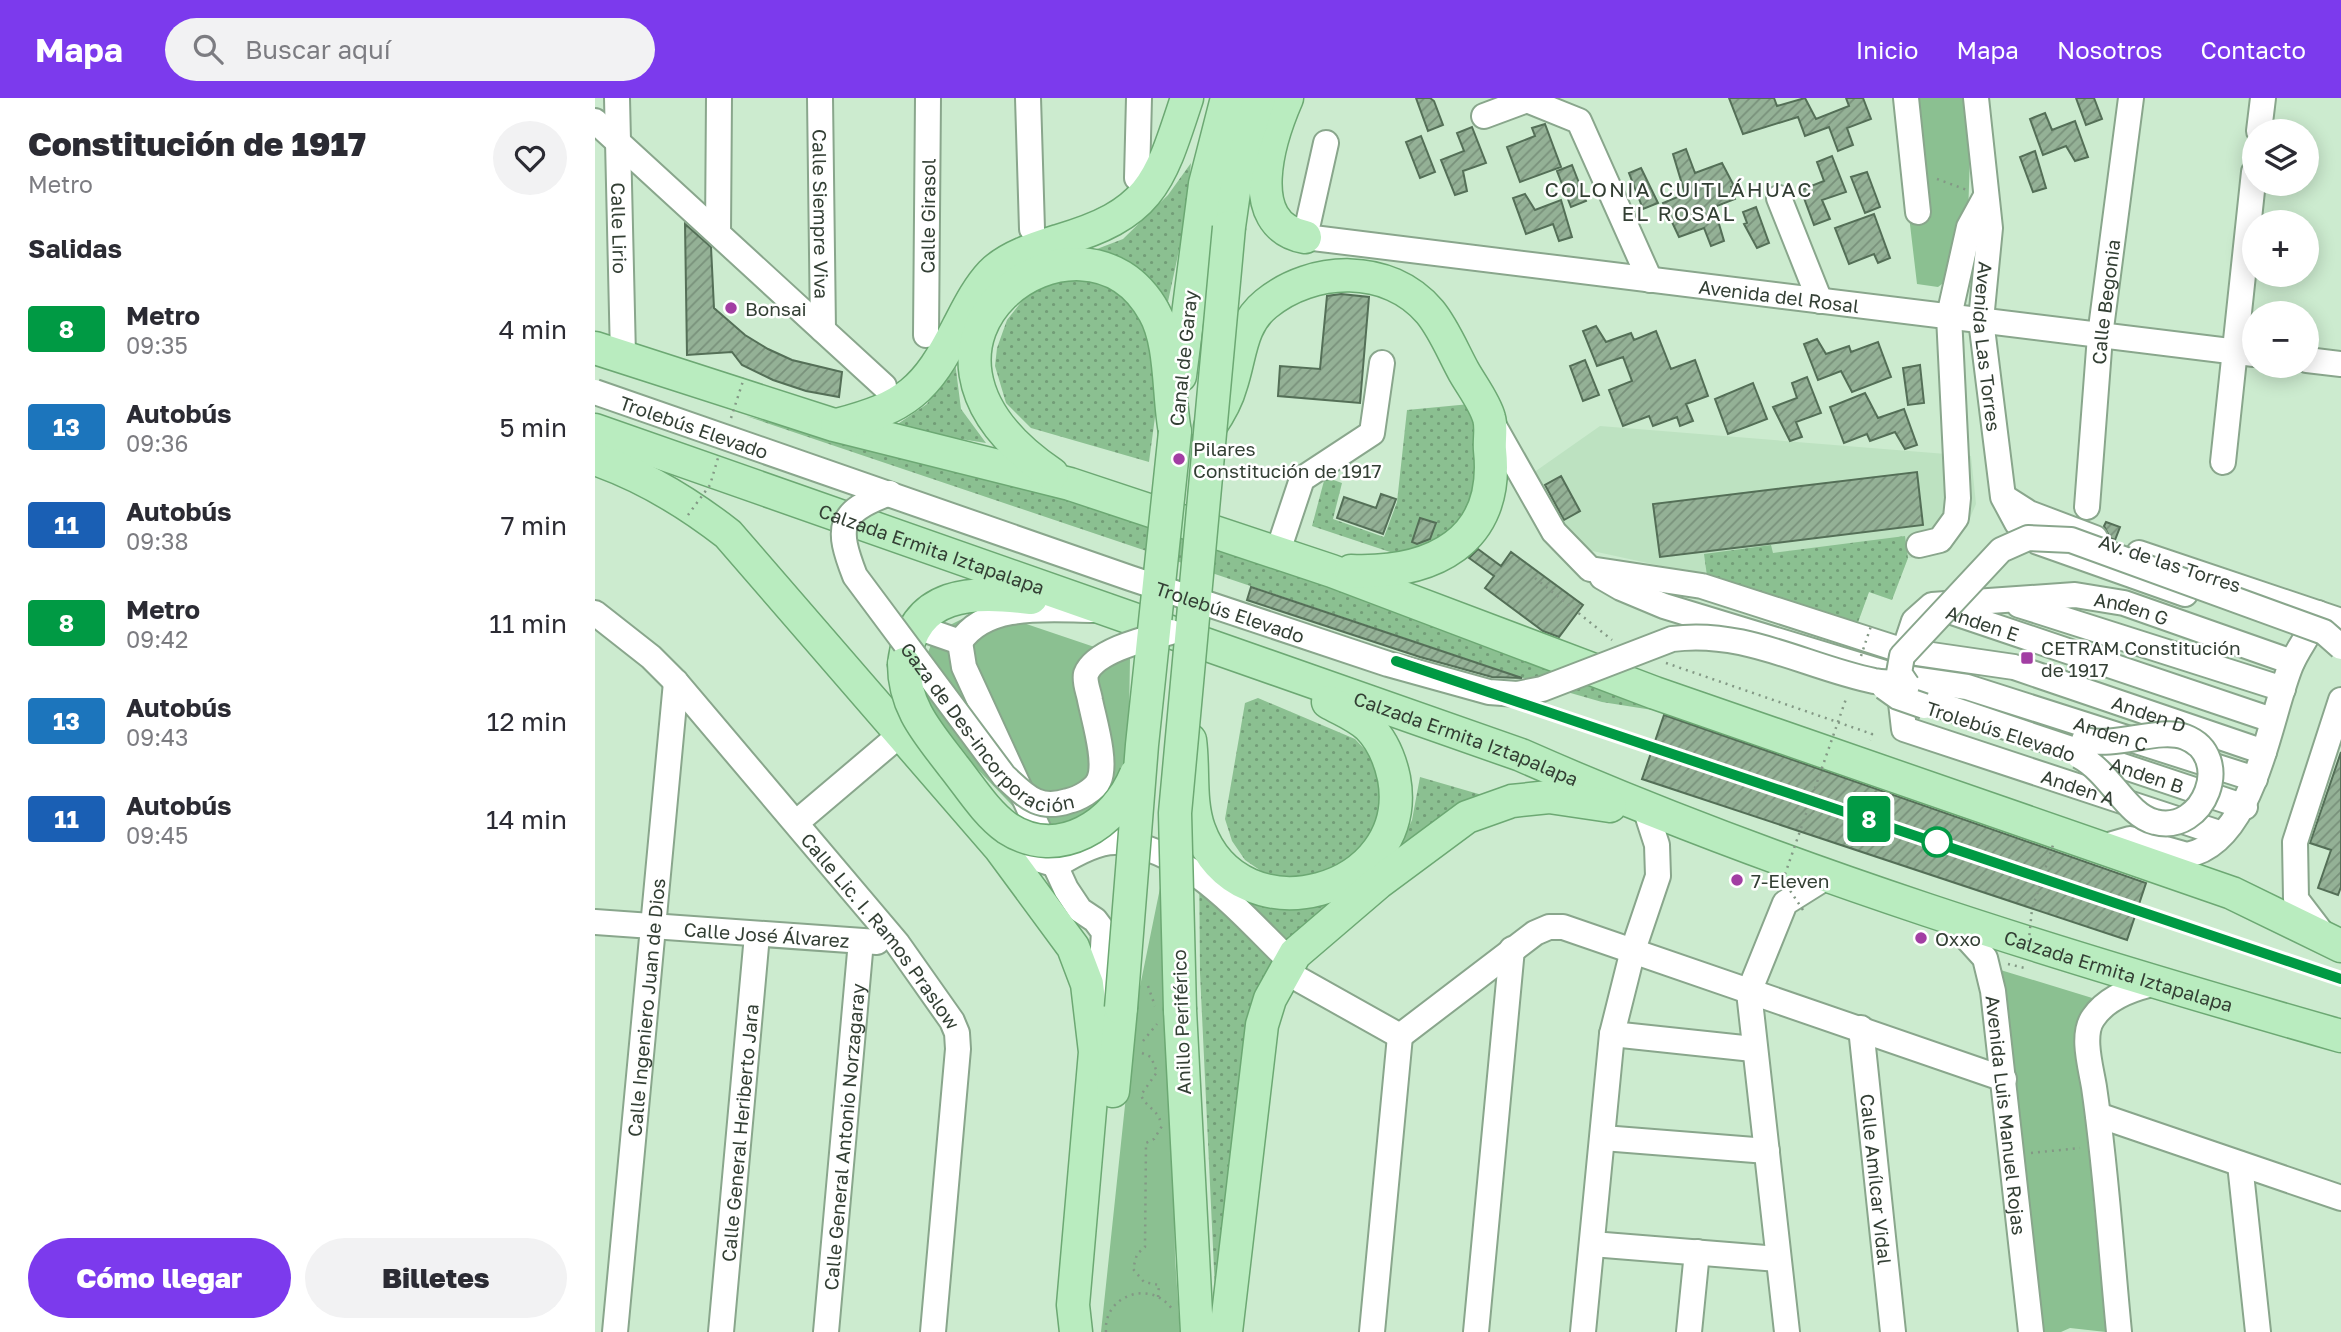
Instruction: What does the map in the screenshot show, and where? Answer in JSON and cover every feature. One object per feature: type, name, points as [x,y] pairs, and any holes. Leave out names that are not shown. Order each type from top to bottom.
[{"type":"main road","points":[[834,425],[886,410],[921,388],[935,370],[975,295],[993,271],[1031,249],[1086,233],[1121,217],[1136,205],[1164,167],[1187,98]]},
{"type":"main road","name":"Canal de Garay","points":[[1142,746],[1198,230],[1213,151],[1227,98]]},
{"type":"main road","name":"Canal de Garay","points":[[1184,713],[1229,227],[1238,164],[1259,98]]},
{"type":"main road","points":[[1287,98],[1269,148],[1266,186],[1271,210],[1278,223],[1290,233],[1305,237]]},
{"type":"main road","points":[[1070,484],[1037,464],[1006,436],[992,419],[978,389],[975,357],[981,326],[995,303],[1015,284],[1047,268],[1074,265],[1104,270],[1140,293],[1156,314],[1163,337],[1175,432]]},
{"type":"main road","points":[[1209,430],[1225,403],[1244,333],[1257,313],[1276,297],[1305,282],[1336,276],[1370,278],[1398,287],[1430,312],[1489,419],[1492,471],[1489,499],[1479,521],[1463,540],[1443,554],[1413,565],[1377,571],[1332,571]]},
{"type":"main road","points":[[609,352],[834,425],[1070,484],[1332,571],[1655,693],[2232,893],[2333,942]]},
{"type":"main road","name":"Calzada Ermita Iztapalapa","points":[[595,430],[1521,755],[1646,811],[1828,876],[2157,983],[2341,1036]]},
{"type":"main road","points":[[595,459],[635,474],[692,505],[728,534],[1000,848],[1073,947],[1087,984],[1095,1052],[1073,1305],[1076,1332]]},
{"type":"main road","points":[[1092,605],[991,593],[963,596],[933,608],[916,627],[908,643],[904,664],[908,698],[922,726],[993,815],[1020,834],[1062,839],[1097,827],[1125,797],[1137,772],[1142,746]]},
{"type":"main road","points":[[1184,713],[1192,759],[1195,815],[1213,855],[1242,881],[1264,891],[1290,894],[1316,890],[1348,877],[1377,853],[1395,816],[1395,788],[1389,760],[1370,727],[1308,690],[1284,670]]},
{"type":"main road","name":"Anillo Periférico","points":[[1184,713],[1175,813],[1186,1323]]},
{"type":"main road","points":[[1086,1332],[1093,1304],[1142,746]]},
{"type":"main road","points":[[1226,1332],[1262,1025],[1270,999],[1287,966],[1378,883],[1467,817],[1512,801],[1549,797],[1646,811]]},
{"type":"street","name":"Calle Lirio","points":[[609,352],[617,98]]},
{"type":"street","points":[[718,233],[719,98]]},
{"type":"street","name":"Calle Siempre Viva","points":[[820,98],[823,330]]},
{"type":"street","name":"Calle Girasol","points":[[926,335],[928,98]]},
{"type":"street","points":[[1028,98],[1032,229]]},
{"type":"street","points":[[1137,178],[1139,98]]},
{"type":"street","points":[[1906,98],[1919,212]]},
{"type":"street","name":"Avenida Las Torres","points":[[1976,98],[1990,229],[1981,320],[2004,497]]},
{"type":"street","name":"Calle Begonia","points":[[2087,507],[2100,336],[2131,98]]},
{"type":"street","points":[[2260,119],[2263,98]]},
{"type":"street","points":[[1484,116],[1527,100],[1579,121],[1650,280]]},
{"type":"street","points":[[595,121],[884,386]]},
{"type":"street","points":[[1305,237],[1326,143]]},
{"type":"street","name":"Avenida Las Torres","points":[[1919,545],[1940,540],[1956,518],[1958,448],[1948,316],[1969,226],[1986,196]]},
{"type":"street","points":[[2246,301],[2253,196]]},
{"type":"street","points":[[1779,198],[1820,302]]},
{"type":"street","name":"Avenida del Rosal","points":[[1305,237],[2242,352]]},
{"type":"street","points":[[2224,462],[2242,358]]},
{"type":"street","points":[[2319,361],[2341,364]]},
{"type":"street","points":[[1277,554],[1302,479],[1372,433],[1382,363]]},
{"type":"street","name":"Trolebús Elevado","points":[[595,392],[1285,630],[1440,680],[1489,692],[1517,694],[1542,689],[1672,639],[1695,636],[1749,643],[1884,677],[2101,744],[2164,734],[2181,735],[2195,741],[2206,752],[2210,764],[2210,782],[2205,797],[2182,821],[2155,822],[2132,808],[2105,773],[2080,756],[1898,697],[1884,677]]},
{"type":"street","points":[[1489,419],[1554,532],[1590,569],[1621,588],[1664,606],[1884,677],[1899,673],[1902,656],[2001,550],[2028,538],[2071,540],[2324,632],[2341,647]]},
{"type":"street","points":[[1958,448],[1998,445]]},
{"type":"street","name":"Gaza de Des-incorporación","points":[[890,493],[863,503],[851,512],[842,529],[844,546],[855,576],[1004,776],[1033,803],[1051,806],[1072,800],[1093,788],[1100,779],[1099,741],[1086,679],[1091,667],[1119,647],[1171,632]]},
{"type":"street","name":"Av. de las Torres","points":[[2004,497],[2016,507],[2057,525],[2323,623]]},
{"type":"street","name":"Anden D","points":[[1590,569],[1702,586],[1905,651],[2014,667],[2264,751]]},
{"type":"street","name":"Anden G","points":[[1932,605],[2075,595],[2124,603],[2293,662]]},
{"type":"street","points":[[2005,600],[2283,689]]},
{"type":"street","points":[[1092,605],[1001,614],[971,626],[960,642],[964,667],[1066,888],[1080,910],[1095,920],[1104,932],[1095,1052]]},
{"type":"street","points":[[1905,651],[1914,621],[1932,605]]},
{"type":"street","name":"Anden E","points":[[1932,605],[2272,720]]},
{"type":"street","name":"Calle Lic. I. Ramos Praslow","points":[[595,613],[651,657],[675,682],[797,822],[897,943],[952,1021],[957,1033],[933,1332]]},
{"type":"street","points":[[2102,848],[2130,839],[2187,855],[2196,854],[2222,834],[2245,807],[2293,662],[2323,623]]},
{"type":"street","points":[[916,627],[960,642]]},
{"type":"street","points":[[1884,677],[1954,658]]},
{"type":"street","name":"Anden C","points":[[1884,677],[1967,687],[2255,779]]},
{"type":"street","name":"Anden A","points":[[1884,677],[1904,729],[2222,834]]},
{"type":"street","name":"Anden B","points":[[1884,677],[1913,696],[2245,807]]},
{"type":"street","name":"Calle Ingeniero Juan de Dios","points":[[615,1332],[675,682]]},
{"type":"street","points":[[2333,942],[2296,899],[2295,842],[2341,700]]},
{"type":"street","points":[[797,822],[902,733]]},
{"type":"street","points":[[1583,1332],[1612,1034],[1633,950],[1658,876],[1657,845],[1646,811]]},
{"type":"street","points":[[1000,848],[1057,865],[1077,853],[1114,842],[1162,853],[1213,887],[1287,966],[1400,1036]]},
{"type":"street","points":[[1787,1332],[1753,1049],[1749,992],[1785,903],[1828,876]]},
{"type":"street","name":"Avenida Luis Manuel Rojas","points":[[1946,915],[1986,958],[1993,992],[2031,1332]]},
{"type":"street","name":"Calle José Álvarez","points":[[595,922],[897,943]]},
{"type":"street","points":[[1372,1332],[1400,1036],[1535,933],[1556,927],[1633,950],[1749,992],[1861,1027],[2004,1079]]},
{"type":"street","name":"Calle General Heriberto Jara","points":[[721,1332],[757,935]]},
{"type":"street","name":"Calle General Antonio Norzagaray","points":[[826,1332],[861,941]]},
{"type":"street","points":[[1476,1332],[1512,949]]},
{"type":"street","points":[[2119,1332],[2098,1115],[2088,1049],[2091,1020],[2106,1005],[2130,989],[2157,983]]},
{"type":"street","name":"Calle Amílcar Vidal","points":[[1861,1027],[1893,1332]]},
{"type":"street","points":[[1612,1034],[1753,1049]]},
{"type":"street","points":[[2098,1115],[2341,1198]]},
{"type":"street","points":[[1603,1138],[1767,1151]]},
{"type":"street","points":[[2239,1164],[2258,1332]]},
{"type":"street","points":[[1592,1244],[1778,1259]]},
{"type":"street","points":[[1689,1332],[1697,1252]]},
{"type":"path","points":[[1914,172],[1986,196]]},
{"type":"path","points":[[1535,579],[1612,640]]},
{"type":"path","points":[[1872,623],[1884,677]]},
{"type":"path","points":[[1661,662],[1872,734],[1870,740]]},
{"type":"path","points":[[1803,910],[1783,880],[1850,688]]},
{"type":"path","points":[[2028,949],[2032,909],[2054,842]]},
{"type":"path","points":[[1147,980],[1150,998],[1160,1013],[1156,1025],[1139,1047],[1156,1064],[1157,1072],[1142,1095],[1163,1124],[1154,1139],[1146,1143],[1145,1247],[1137,1254],[1133,1269],[1144,1283],[1159,1285],[1158,1297]]},
{"type":"path","points":[[2012,1155],[2101,1145]]},
{"type":"path","points":[[1105,1332],[1107,1315],[1123,1297],[1135,1293],[1158,1297],[1186,1323]]},
{"type":"shaded area","points":[[1915,98],[1963,98],[1970,154],[1968,217],[1946,281],[1938,287],[1917,284],[1909,216]]},
{"type":"shaded area","points":[[1191,163],[1184,227],[1160,339],[1163,357],[1149,462],[1031,428],[1006,403],[995,366],[997,348],[1007,320],[1022,301],[1076,257],[1123,239],[1168,195]]},
{"type":"shaded area","points":[[955,362],[961,409],[986,443],[892,428],[927,404]]},
{"type":"shaded area","points":[[1470,404],[1479,432],[1475,517],[1414,560],[1312,526],[1325,477],[1342,483],[1333,519],[1384,537],[1397,502],[1407,410]]},
{"type":"shaded area","points":[[746,416],[1101,506],[1388,605],[1665,712],[1602,702],[1553,688]]},
{"type":"shaded area","points":[[1600,426],[1971,456],[1976,504],[1967,525],[1947,547],[1929,557],[1908,558],[1892,600],[1869,592],[1857,625],[1707,576],[1588,550],[1567,533],[1533,473]]},
{"type":"shaded area","points":[[1905,536],[1908,558],[1892,600],[1869,592],[1857,625],[1707,576],[1704,554],[1771,545],[1773,553]]},
{"type":"shaded area","points":[[982,609],[1130,659],[1128,771],[1080,824],[1031,825],[935,725],[920,673],[936,632]]},
{"type":"shaded area","points":[[1258,698],[1355,739],[1372,757],[1382,779],[1377,828],[1349,858],[1331,872],[1286,880],[1264,873],[1245,860],[1232,841],[1225,819],[1245,703]]},
{"type":"shaded area","points":[[1420,777],[1489,797],[1394,860],[1412,820]]},
{"type":"shaded area","points":[[1169,844],[1175,1257],[1180,1332],[1101,1332],[1135,1011]]},
{"type":"shaded area","points":[[1199,854],[1235,889],[1248,898],[1271,907],[1296,908],[1344,900],[1289,951],[1217,1332],[1200,973]]},
{"type":"shaded area","points":[[1994,968],[2102,1001],[2077,1024],[2106,1332],[2070,1328],[2061,1332],[2037,1332]]},
{"type":"building","points":[[1416,98],[1430,98],[1434,101],[1443,125],[1428,131]]},
{"type":"building","points":[[1729,98],[1774,98],[1777,106],[1805,98],[1816,119],[1849,106],[1846,98],[1863,98],[1871,119],[1847,128],[1853,145],[1838,151],[1829,127],[1805,136],[1798,117],[1743,134]]},
{"type":"building","points":[[2076,98],[2094,98],[2102,119],[2086,125]]},
{"type":"building","points":[[2045,113],[2052,130],[2075,121],[2088,157],[2075,161],[2066,146],[2043,155],[2030,119]]},
{"type":"building","points":[[1545,124],[1561,167],[1520,182],[1507,147],[1535,136],[1532,128]]},
{"type":"building","points":[[1472,127],[1486,163],[1463,171],[1467,191],[1455,195],[1441,160],[1464,151],[1457,133]]},
{"type":"building","points":[[1421,136],[1435,172],[1420,178],[1406,142]]},
{"type":"building","points":[[1686,149],[1695,173],[1722,163],[1734,186],[1731,187],[1735,199],[1714,207],[1724,241],[1711,246],[1704,228],[1679,237],[1663,203],[1685,194],[1673,154]]},
{"type":"building","points":[[2035,151],[2046,188],[2033,192],[2020,157]]},
{"type":"building","points":[[1832,156],[1846,192],[1822,200],[1830,219],[1814,225],[1801,190],[1824,181],[1817,162]]},
{"type":"building","points":[[1572,165],[1586,201],[1571,207],[1557,171]]},
{"type":"building","points":[[1641,168],[1658,203],[1643,209],[1629,173]]},
{"type":"building","points":[[1867,172],[1880,207],[1865,213],[1851,177]]},
{"type":"building","points":[[1525,194],[1535,210],[1561,200],[1572,237],[1559,241],[1553,224],[1526,234],[1513,198]]},
{"type":"building","points":[[1756,207],[1769,243],[1757,248],[1744,224],[1747,223],[1743,212]]},
{"type":"building","points":[[1874,214],[1890,258],[1878,263],[1874,254],[1849,264],[1835,228]]},
{"type":"building","points":[[685,224],[711,247],[714,308],[745,335],[768,349],[792,360],[842,372],[839,397],[806,391],[773,380],[742,365],[732,352],[687,355]]},
{"type":"building","points":[[1341,294],[1369,297],[1360,403],[1278,396],[1280,366],[1320,369],[1327,296]]},
{"type":"building","points":[[1596,326],[1606,342],[1631,333],[1634,340],[1656,331],[1671,369],[1695,360],[1708,396],[1686,404],[1693,421],[1680,426],[1677,417],[1653,426],[1649,416],[1623,426],[1609,390],[1632,381],[1623,357],[1597,366],[1583,331]]},
{"type":"building","points":[[1817,339],[1826,354],[1849,346],[1851,352],[1878,342],[1891,377],[1852,392],[1841,371],[1818,380],[1804,344]]},
{"type":"building","points":[[1585,360],[1599,395],[1583,401],[1570,366]]},
{"type":"building","points":[[1920,365],[1924,403],[1908,405],[1903,368]]},
{"type":"building","points":[[1807,377],[1821,413],[1796,422],[1802,437],[1790,441],[1773,407],[1797,398],[1792,383]]},
{"type":"building","points":[[1753,383],[1767,419],[1728,434],[1715,399]]},
{"type":"building","points":[[1865,393],[1878,418],[1904,409],[1917,445],[1905,449],[1895,432],[1870,441],[1867,434],[1844,443],[1830,407]]},
{"type":"building","points":[[1917,472],[1923,525],[1660,557],[1653,504]]},
{"type":"building","points":[[1561,476],[1580,511],[1564,520],[1545,485]]},
{"type":"building","points":[[1381,494],[1396,499],[1383,534],[1337,518],[1344,497],[1376,508]]},
{"type":"building","points":[[1420,518],[1436,523],[1430,539],[1417,544],[1412,542]]},
{"type":"building","points":[[2106,522],[2120,527],[2115,540],[2110,538],[2104,526]]},
{"type":"building","points":[[1478,549],[1501,566],[1511,552],[1583,605],[1559,637],[1543,631],[1485,588],[1494,576],[1469,558]]},
{"type":"building","points":[[1251,587],[1522,678],[1492,677],[1420,657],[1247,600]]},
{"type":"building","points":[[1664,715],[2146,883],[2127,940],[1642,779]]},
{"type":"building","points":[[2341,752],[2341,887],[2338,895],[2318,888],[2331,850],[2310,843]]},
{"type":"railway","points":[[1396,661],[2341,979]]},
{"type":"metro line","name":"8","points":[[1396,661],[2341,979]]},
{"type":"place","name":"Bonsai","points":[[731,308]]},
{"type":"place","name":"Pilares Constitución de 1917","points":[[1179,459]]},
{"type":"place","name":"CETRAM Constitución de 1917","points":[[2027,658]]},
{"type":"place","name":"7-Eleven","points":[[1737,880]]},
{"type":"place","name":"Oxxo","points":[[1921,938]]},
{"type":"district","name":"COLONIA CUITLÁHUAC EL ROSAL","points":[[1679,201]]}]
